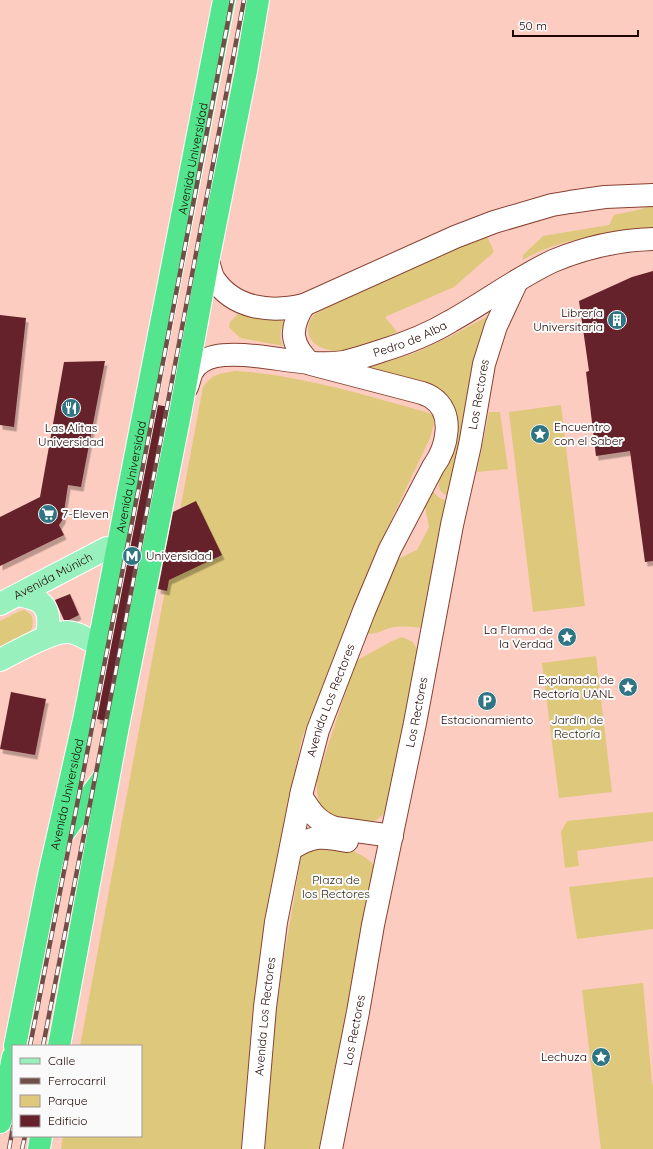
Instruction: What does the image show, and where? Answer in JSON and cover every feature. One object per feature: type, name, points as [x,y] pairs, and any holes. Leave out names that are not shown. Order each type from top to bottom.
[{"type":"highway","name":"Avenida Universidad","points":[[15,1045],[84,720],[224,0]]},
{"type":"highway","points":[[59,1045],[110,769],[181,409],[208,261],[246,71],[258,0]]},
{"type":"highway","points":[[57,842],[110,769]]},
{"type":"highway","points":[[0,1122],[12,1062]]},
{"type":"highway","points":[[39,1149],[42,1137]]},
{"type":"main road","name":"Avenida Múnich","points":[[0,604],[107,548]]},
{"type":"main road","points":[[19,595],[34,599],[41,603],[46,609],[49,618],[49,626],[46,638]]},
{"type":"main road","points":[[0,660],[60,633],[68,632],[82,636],[91,641]]},
{"type":"street","points":[[208,261],[214,278],[226,292],[237,300],[267,309],[285,309],[304,305],[455,237],[494,222],[552,205],[605,197],[653,195]]},
{"type":"street","name":"Pedro de Alba","points":[[181,409],[192,372],[200,362],[211,358],[244,355],[312,364],[353,360],[425,336],[517,281],[552,262],[582,251],[608,244],[642,239],[653,239]]},
{"type":"street","name":"Los Rectores","points":[[330,1149],[358,1012],[373,925],[415,723],[449,540],[470,445],[484,364],[496,326],[517,281]]},
{"type":"street","points":[[304,305],[297,315],[294,338],[302,354],[312,364]]},
{"type":"street","name":"Avenida Los Rectores","points":[[253,1149],[265,1007],[276,922],[301,796],[318,730],[390,549],[439,459],[447,435],[444,413],[441,407],[431,397],[422,393],[312,364]]},
{"type":"street","points":[[301,796],[311,813],[326,825],[390,843]]},
{"type":"street","points":[[291,849],[309,839],[319,837],[390,843]]},
{"type":"green space","points":[[648,206],[653,206],[653,229],[569,241],[538,252],[523,260],[523,255],[543,236],[609,225],[614,215],[642,209]]},
{"type":"green space","points":[[487,236],[494,252],[454,287],[385,317],[397,332],[346,351],[334,351],[321,348],[309,335],[308,325],[311,318],[324,309],[443,253]]},
{"type":"green space","points":[[238,314],[284,321],[280,334],[283,346],[240,338],[229,327],[230,322]]},
{"type":"green space","points":[[490,315],[453,497],[444,494],[440,489],[439,483],[453,447],[454,419],[364,369],[415,353]]},
{"type":"green space","points":[[235,371],[259,373],[307,381],[426,412],[433,415],[434,424],[430,438],[376,552],[302,738],[291,790],[256,998],[246,1088],[243,1149],[61,1149],[63,1137],[142,1137],[142,1045],[80,1045],[203,387],[213,377]]},
{"type":"green space","points":[[561,405],[585,606],[533,612],[509,412]]},
{"type":"green space","points":[[489,412],[500,412],[508,469],[477,472]]},
{"type":"green space","points":[[432,488],[437,496],[452,503],[427,629],[399,627],[368,634],[366,632],[398,559],[417,550],[429,527],[424,502]]},
{"type":"green space","points":[[25,610],[32,616],[32,629],[30,633],[0,649],[0,621]]},
{"type":"green space","points":[[402,637],[413,642],[420,655],[386,812],[373,822],[364,824],[327,815],[318,798],[317,779],[356,661]]},
{"type":"green space","name":"Jardín de Rectoría","points":[[596,656],[612,792],[559,798],[542,663]]},
{"type":"green space","points":[[653,812],[653,841],[577,851],[579,866],[565,868],[561,832],[567,821]]},
{"type":"green space","name":"Plaza de los Rectores","points":[[344,847],[373,863],[376,867],[322,1149],[265,1149],[272,1043],[283,962],[301,858],[306,851],[311,848]]},
{"type":"green space","points":[[653,877],[653,929],[577,939],[569,887]]},
{"type":"green space","points":[[643,983],[653,1085],[653,1149],[601,1149],[582,990]]},
{"type":"building","points":[[653,271],[653,561],[645,562],[630,451],[596,456],[586,372],[589,371],[579,301],[632,277]]},
{"type":"building","points":[[0,315],[26,318],[14,427],[0,425]]},
{"type":"building","points":[[105,361],[81,487],[68,485],[63,519],[59,525],[64,535],[0,566],[0,517],[40,497],[64,362]]},
{"type":"building","points":[[158,405],[169,407],[106,721],[97,719]]},
{"type":"building","points":[[196,501],[222,555],[169,580],[167,591],[158,589],[173,512]]},
{"type":"building","points":[[70,594],[79,615],[69,620],[64,620],[55,600]]},
{"type":"building","points":[[11,692],[46,699],[35,755],[0,749]]},
{"type":"railway","points":[[30,1045],[232,0]]},
{"type":"railway","points":[[43,1045],[244,0]]},
{"type":"railway","points":[[9,1149],[12,1132]]},
{"type":"railway","points":[[22,1149],[25,1137]]},
{"type":"place","name":"Librería Universitaria","points":[[617,320]]},
{"type":"place","name":"Las Alitas Universidad","points":[[71,408]]},
{"type":"place","name":"Encuentro con el Saber","points":[[540,434]]},
{"type":"place","name":"7-Eleven","points":[[48,514]]},
{"type":"place","name":"Universidad","points":[[132,556]]},
{"type":"place","name":"La Flama de la Verdad","points":[[567,637]]},
{"type":"place","name":"Explanada de Rectoría UANL","points":[[628,687]]},
{"type":"place","name":"Estacionamiento","points":[[487,701]]},
{"type":"place","name":"Lechuza","points":[[601,1057]]}]
